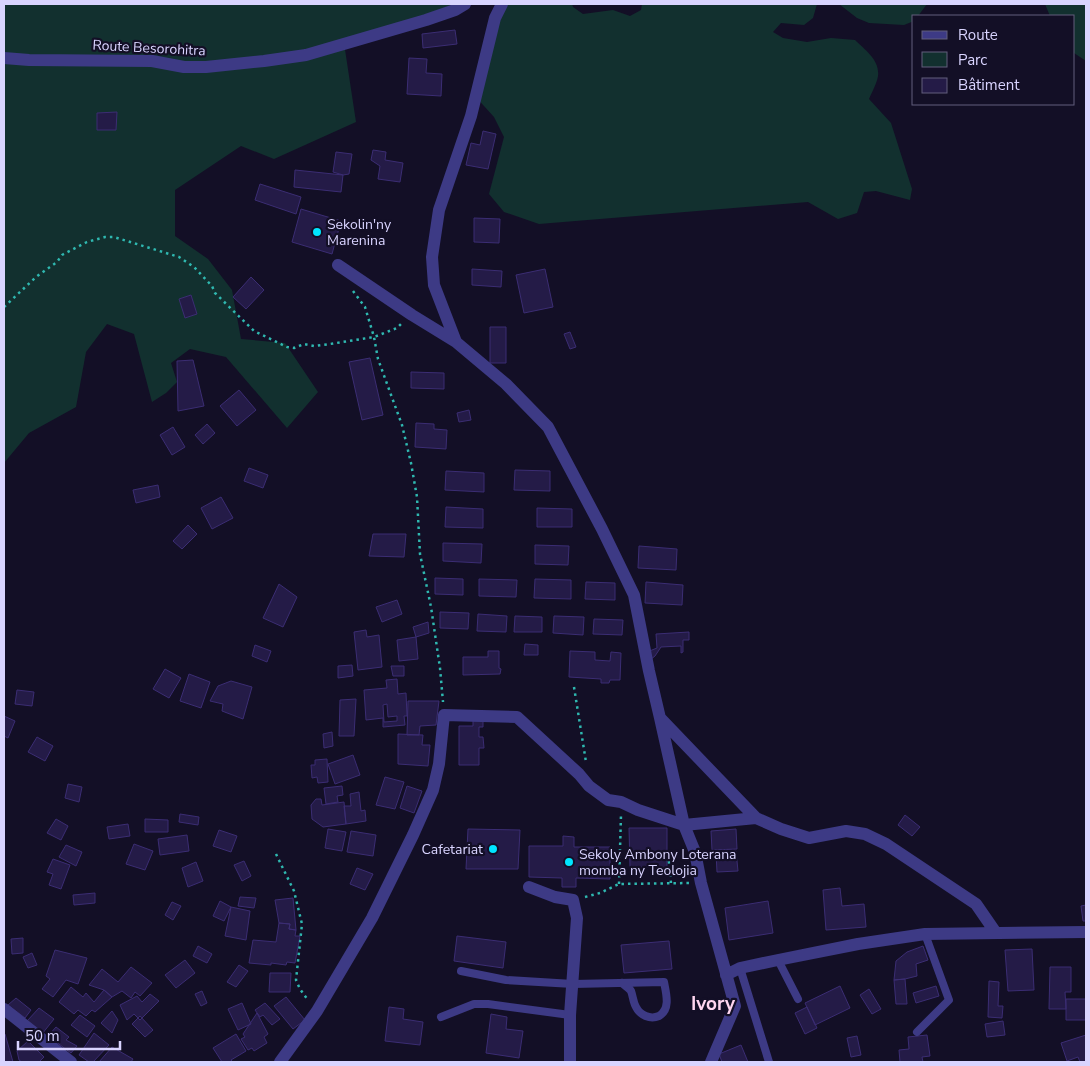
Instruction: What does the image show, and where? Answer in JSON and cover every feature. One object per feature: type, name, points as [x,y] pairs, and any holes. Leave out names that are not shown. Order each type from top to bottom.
[{"type":"street","name":"Route Besorohitra","points":[[4,58],[152,61],[184,67],[206,67],[264,61],[306,55],[426,20],[455,10],[465,4]]},
{"type":"street","points":[[456,342],[434,286],[432,257],[439,210],[471,116],[495,18],[502,4]]},
{"type":"street","points":[[338,265],[456,342],[506,384],[548,427],[602,529],[634,595],[649,672],[684,825],[695,852],[701,883],[735,1006],[711,1062]]},
{"type":"street","points":[[280,1062],[317,1011],[372,918],[413,835],[433,790],[439,764],[444,715],[517,716],[579,774],[589,786],[608,800],[621,802],[638,810],[684,825],[756,818]]},
{"type":"street","points":[[660,718],[756,818],[809,838],[846,831],[865,834],[886,844],[976,904],[996,933]]},
{"type":"street","points":[[529,887],[554,897],[573,900],[577,918],[570,1015],[570,1062]]},
{"type":"street","points":[[726,975],[740,968],[778,960],[858,944],[925,934],[1086,932]]},
{"type":"street","points":[[4,1009],[71,1062]]},
{"type":"lane","points":[[917,1032],[949,1000],[925,934]]},
{"type":"lane","points":[[778,960],[798,999]]},
{"type":"lane","points":[[740,968],[769,1062]]},
{"type":"lane","points":[[461,971],[506,980],[573,984],[664,982],[667,1005],[664,1013],[648,1018],[641,1014],[636,1007],[631,991],[622,983]]},
{"type":"lane","points":[[441,1017],[474,1004],[488,1004],[570,1015]]},
{"type":"path","points":[[4,307],[36,277],[57,262],[62,255],[87,242],[105,237],[114,237],[179,257],[194,267],[212,286],[215,293],[254,331],[288,347],[294,348],[304,344],[314,346],[374,337],[397,328],[412,315]]},
{"type":"path","points":[[348,286],[365,307],[378,359],[402,425],[411,463],[417,497],[420,554],[431,607],[440,668],[444,715]]},
{"type":"path","points":[[574,687],[589,786]]},
{"type":"path","points":[[619,884],[621,802]]},
{"type":"path","points":[[671,883],[668,852],[695,852]]},
{"type":"path","points":[[276,854],[294,890],[302,924],[296,980],[300,989],[317,1011]]},
{"type":"path","points":[[573,900],[600,893],[619,884],[701,883]]},
{"type":"green space","points":[[4,4],[453,4],[412,22],[344,43],[356,122],[274,159],[241,146],[175,190],[175,236],[208,259],[232,290],[241,339],[285,343],[318,392],[287,428],[226,357],[190,349],[171,363],[177,382],[166,393],[152,402],[134,334],[107,324],[86,352],[76,407],[29,433],[4,463]]},
{"type":"green space","points":[[508,4],[572,4],[573,7],[583,14],[613,10],[630,16],[641,10],[642,4],[817,4],[813,18],[804,25],[781,23],[773,32],[783,38],[807,42],[831,38],[855,40],[871,56],[877,65],[878,76],[869,99],[891,123],[912,189],[910,200],[876,191],[864,192],[857,213],[838,219],[808,202],[539,224],[504,212],[489,194],[504,137],[494,117],[474,95],[498,20]]},
{"type":"green space","points":[[839,4],[927,4],[919,15],[912,15],[912,22],[904,25],[869,23],[857,18]]},
{"type":"green space","points":[[1045,4],[1086,4],[1086,61],[1075,54],[1075,15],[1050,15]]},
{"type":"building","points":[[455,30],[457,44],[423,48],[422,34]]},
{"type":"building","points":[[409,58],[427,59],[426,73],[442,74],[441,96],[407,94]]},
{"type":"building","points":[[117,112],[116,130],[97,130],[97,113]]},
{"type":"building","points":[[483,131],[496,134],[488,169],[466,165],[471,143],[480,145]]},
{"type":"building","points":[[373,150],[386,152],[385,160],[403,163],[400,182],[378,179],[380,166],[371,160]]},
{"type":"building","points":[[336,152],[352,154],[349,174],[343,175],[333,172]]},
{"type":"building","points":[[295,170],[343,175],[341,192],[294,187]]},
{"type":"building","points":[[260,184],[301,197],[296,214],[255,200]]},
{"type":"building","name":"Sekolin'ny Marenina","points":[[301,209],[341,221],[332,254],[292,242]]},
{"type":"building","points":[[474,218],[500,219],[499,243],[474,242]]},
{"type":"building","points":[[472,269],[502,271],[501,287],[472,285]]},
{"type":"building","points":[[545,269],[553,307],[524,313],[516,275]]},
{"type":"building","points":[[251,277],[264,290],[246,309],[233,297]]},
{"type":"building","points":[[191,295],[197,314],[185,318],[179,299]]},
{"type":"building","points":[[490,327],[506,327],[506,363],[490,363]]},
{"type":"building","points":[[570,332],[576,347],[570,349],[564,334]]},
{"type":"building","points":[[370,358],[383,415],[362,420],[349,362]]},
{"type":"building","points":[[193,360],[204,406],[178,411],[177,361]]},
{"type":"building","points":[[411,372],[444,373],[444,389],[411,388]]},
{"type":"building","points":[[239,390],[256,410],[237,426],[220,406]]},
{"type":"building","points":[[469,410],[471,420],[459,422],[457,413]]},
{"type":"building","points":[[416,423],[434,424],[434,429],[447,430],[446,449],[415,447]]},
{"type":"building","points":[[207,424],[215,433],[203,444],[195,435]]},
{"type":"building","points":[[173,427],[185,447],[172,455],[160,435]]},
{"type":"building","points":[[249,468],[268,475],[263,488],[244,481]]},
{"type":"building","points":[[515,470],[550,471],[550,491],[514,490]]},
{"type":"building","points":[[446,471],[484,473],[484,492],[445,490]]},
{"type":"building","points":[[158,485],[160,497],[136,503],[133,490]]},
{"type":"building","points":[[221,497],[233,518],[212,529],[201,508]]},
{"type":"building","points":[[446,507],[483,509],[483,528],[445,527]]},
{"type":"building","points":[[537,508],[572,509],[572,527],[537,527]]},
{"type":"building","points":[[188,525],[197,534],[182,549],[173,541]]},
{"type":"building","points":[[373,534],[406,534],[404,557],[369,556]]},
{"type":"building","points":[[443,543],[482,544],[481,563],[443,561]]},
{"type":"building","points":[[535,545],[569,546],[568,565],[535,564]]},
{"type":"building","points":[[639,546],[677,549],[676,570],[638,568]]},
{"type":"building","points":[[435,578],[463,579],[463,595],[435,594]]},
{"type":"building","points":[[479,579],[517,580],[516,597],[479,596]]},
{"type":"building","points":[[535,579],[571,580],[571,599],[534,598]]},
{"type":"building","points":[[586,582],[615,583],[615,600],[585,599]]},
{"type":"building","points":[[646,582],[683,585],[682,605],[645,603]]},
{"type":"building","points":[[279,584],[297,597],[283,627],[263,618]]},
{"type":"building","points":[[397,600],[402,614],[382,622],[376,607]]},
{"type":"building","points":[[440,612],[469,613],[468,629],[440,628]]},
{"type":"building","points":[[478,614],[507,616],[506,632],[477,631]]},
{"type":"building","points":[[515,616],[542,617],[542,632],[514,632]]},
{"type":"building","points":[[554,616],[584,617],[583,635],[553,633]]},
{"type":"building","points":[[594,619],[623,620],[622,635],[593,634]]},
{"type":"building","points":[[428,622],[429,633],[416,637],[413,627]]},
{"type":"building","points":[[366,630],[367,637],[379,635],[382,667],[358,670],[354,632]]},
{"type":"building","points":[[689,632],[689,640],[683,640],[683,652],[681,653],[681,646],[661,647],[650,660],[647,652],[657,648],[656,634]]},
{"type":"building","points":[[416,637],[418,659],[399,661],[397,640]]},
{"type":"building","points":[[525,644],[538,645],[538,655],[524,655]]},
{"type":"building","points":[[255,645],[271,651],[267,662],[252,656]]},
{"type":"building","points":[[488,651],[499,651],[500,674],[463,675],[463,657],[488,657]]},
{"type":"building","points":[[570,651],[595,652],[595,660],[610,661],[611,652],[621,653],[620,680],[610,680],[609,683],[601,683],[601,679],[569,677]]},
{"type":"building","points":[[352,665],[353,676],[338,678],[338,666]]},
{"type":"building","points":[[391,666],[404,666],[404,676],[393,676]]},
{"type":"building","points":[[165,669],[181,678],[169,698],[153,689]]},
{"type":"building","points":[[189,674],[210,682],[201,708],[180,701]]},
{"type":"building","points":[[397,679],[398,694],[406,693],[407,716],[404,716],[405,725],[383,727],[383,718],[366,720],[364,690],[387,688],[386,680]],"holes":[[[387,704],[388,717],[397,716],[397,721],[384,722],[383,705]]]},
{"type":"building","points":[[231,681],[252,687],[243,719],[222,711],[223,704],[210,701],[218,686]]},
{"type":"building","points":[[17,690],[34,692],[32,706],[15,704]]},
{"type":"building","points":[[356,699],[354,736],[339,736],[340,700]]},
{"type":"building","points":[[408,701],[439,701],[436,725],[420,726],[419,735],[407,735]]},
{"type":"building","points":[[4,716],[15,721],[8,738],[4,736]]},
{"type":"building","points":[[473,720],[483,720],[483,727],[479,727],[479,737],[483,737],[484,748],[479,748],[479,765],[459,765],[459,726],[473,726]]},
{"type":"building","points":[[332,732],[333,746],[324,748],[323,734]]},
{"type":"building","points":[[398,734],[423,735],[422,745],[430,745],[428,766],[398,764]]},
{"type":"building","points":[[37,737],[53,746],[45,761],[28,752]]},
{"type":"building","points":[[353,755],[360,775],[335,784],[328,764]]},
{"type":"building","points":[[327,759],[328,782],[318,783],[317,777],[312,778],[311,765],[315,765],[315,760]]},
{"type":"building","points":[[385,777],[404,782],[395,809],[376,805]]},
{"type":"building","points":[[68,784],[82,787],[79,802],[65,798]]},
{"type":"building","points":[[342,786],[343,795],[337,796],[338,802],[326,804],[324,788]]},
{"type":"building","points":[[407,786],[422,791],[414,813],[400,808]]},
{"type":"building","points":[[359,792],[361,811],[365,810],[366,821],[346,824],[344,806],[351,806],[350,794]]},
{"type":"building","points":[[316,799],[321,799],[322,805],[344,802],[346,824],[323,827],[312,819],[311,805]]},
{"type":"building","points":[[180,814],[199,817],[198,825],[179,822]]},
{"type":"building","points":[[905,815],[920,827],[912,836],[898,825]]},
{"type":"building","points":[[56,819],[68,826],[61,840],[47,833]]},
{"type":"building","points":[[145,819],[168,820],[168,832],[145,832]]},
{"type":"building","points":[[128,824],[130,836],[109,839],[107,827]]},
{"type":"building","points":[[629,828],[667,828],[667,868],[630,867]]},
{"type":"building","points":[[328,829],[346,832],[342,851],[325,848]]},
{"type":"building","name":"Cafetariat","points":[[468,829],[520,830],[518,869],[466,869]]},
{"type":"building","points":[[736,829],[737,849],[712,850],[711,831]]},
{"type":"building","points":[[219,830],[237,836],[231,852],[213,846]]},
{"type":"building","points":[[351,831],[376,835],[373,856],[347,852]]},
{"type":"building","points":[[187,835],[189,851],[160,855],[158,839]]},
{"type":"building","name":"Sekoly Ambony Loterana momba ny Teolojia","points":[[563,836],[574,837],[574,847],[610,847],[610,879],[576,878],[576,887],[562,887],[562,878],[529,877],[529,846],[563,846]]},
{"type":"building","points":[[134,844],[153,851],[145,870],[126,864]]},
{"type":"building","points":[[66,845],[82,852],[76,866],[59,857]]},
{"type":"building","points":[[736,851],[738,871],[717,872],[716,853]]},
{"type":"building","points":[[53,859],[70,865],[61,889],[49,885],[53,874],[47,872]]},
{"type":"building","points":[[244,861],[251,876],[242,881],[234,865]]},
{"type":"building","points":[[196,862],[203,881],[188,887],[182,868]]},
{"type":"building","points":[[357,868],[373,874],[365,890],[350,884]]},
{"type":"building","points":[[840,888],[842,906],[864,904],[866,927],[826,930],[823,890]]},
{"type":"building","points":[[95,893],[95,903],[74,905],[73,895]]},
{"type":"building","points":[[240,897],[256,898],[254,908],[238,906]]},
{"type":"building","points":[[293,898],[296,930],[289,929],[290,924],[279,923],[275,900]]},
{"type":"building","points":[[220,901],[231,907],[224,921],[213,916]]},
{"type":"building","points":[[768,901],[773,933],[729,940],[725,908]]},
{"type":"building","points":[[172,902],[181,906],[173,920],[165,915]]},
{"type":"building","points":[[1086,905],[1086,921],[1083,921],[1081,906]]},
{"type":"building","points":[[231,907],[250,911],[246,940],[225,936]]},
{"type":"building","points":[[279,923],[290,924],[289,929],[296,930],[295,936],[300,936],[295,963],[287,962],[286,965],[271,963],[271,965],[249,963],[253,940],[276,942]]},
{"type":"building","points":[[457,936],[506,942],[503,968],[454,961]]},
{"type":"building","points":[[23,938],[23,953],[12,954],[11,939]]},
{"type":"building","points":[[669,941],[672,969],[624,973],[621,945]]},
{"type":"building","points":[[198,946],[212,954],[207,963],[193,956]]},
{"type":"building","points":[[923,946],[928,960],[916,964],[917,976],[894,980],[896,961],[907,952]]},
{"type":"building","points":[[1032,949],[1034,990],[1008,991],[1005,950]]},
{"type":"building","points":[[55,950],[87,958],[78,984],[66,980],[53,997],[42,989],[50,979],[46,976]]},
{"type":"building","points":[[32,953],[37,965],[28,968],[23,957]]},
{"type":"building","points":[[185,960],[195,973],[176,988],[165,975]]},
{"type":"building","points":[[239,965],[248,971],[236,987],[227,982]]},
{"type":"building","points":[[131,967],[152,983],[140,996],[135,992],[131,998],[122,991],[112,997],[104,990],[89,985],[102,969],[118,982]]},
{"type":"building","points":[[1050,967],[1071,967],[1071,992],[1065,992],[1066,1009],[1049,1009]]},
{"type":"building","points":[[270,973],[291,973],[290,992],[269,992]]},
{"type":"building","points":[[905,979],[907,1004],[896,1004],[894,980]]},
{"type":"building","points":[[989,981],[999,982],[998,1006],[1003,1006],[1002,1018],[988,1017]]},
{"type":"building","points":[[840,986],[850,1008],[815,1025],[805,1003]]},
{"type":"building","points":[[936,986],[939,996],[916,1003],[913,993]]},
{"type":"building","points":[[71,987],[83,997],[86,993],[94,1002],[104,990],[112,997],[95,1012],[92,1010],[86,1016],[78,1010],[74,1014],[59,1002]]},
{"type":"building","points":[[869,989],[881,1009],[872,1014],[860,995]]},
{"type":"building","points":[[202,991],[207,1003],[201,1006],[195,994]]},
{"type":"building","points":[[150,994],[159,1001],[140,1020],[134,1014],[127,1020],[120,1005],[137,996],[142,1002]]},
{"type":"building","points":[[286,997],[305,1020],[293,1029],[274,1006]]},
{"type":"building","points":[[16,998],[31,1010],[25,1018],[8,1005]]},
{"type":"building","points":[[1066,999],[1086,999],[1086,1020],[1066,1020]]},
{"type":"building","points":[[242,1003],[251,1024],[238,1030],[228,1009]]},
{"type":"building","points":[[265,1003],[280,1019],[272,1025],[263,1015],[260,1017],[255,1010]]},
{"type":"building","points":[[389,1007],[404,1009],[403,1019],[423,1022],[420,1045],[385,1041]]},
{"type":"building","points":[[807,1007],[817,1028],[805,1034],[795,1013]]},
{"type":"building","points":[[39,1008],[54,1019],[42,1034],[27,1021]]},
{"type":"building","points":[[112,1011],[118,1020],[112,1033],[101,1023]]},
{"type":"building","points":[[257,1013],[268,1034],[264,1037],[267,1043],[254,1051],[252,1048],[248,1050],[241,1039],[245,1037],[243,1034]]},
{"type":"building","points":[[491,1014],[507,1017],[506,1029],[523,1031],[519,1058],[486,1053]]},
{"type":"building","points":[[80,1015],[95,1026],[87,1037],[71,1025]]},
{"type":"building","points":[[140,1016],[153,1030],[145,1037],[132,1024]]},
{"type":"building","points":[[1003,1021],[1005,1035],[987,1037],[985,1024]]},
{"type":"building","points":[[56,1027],[69,1037],[66,1040],[77,1046],[71,1053],[48,1036]]},
{"type":"building","points":[[94,1033],[109,1045],[93,1062],[89,1062],[79,1055]]},
{"type":"building","points":[[5,1034],[13,1062],[4,1062]]},
{"type":"building","points":[[236,1034],[246,1051],[231,1060],[233,1062],[222,1062],[213,1048]]},
{"type":"building","points":[[927,1035],[930,1056],[922,1057],[923,1062],[900,1062],[899,1050],[909,1049],[908,1037]]},
{"type":"building","points":[[1086,1035],[1086,1062],[1080,1062],[1078,1057],[1067,1061],[1061,1043]]},
{"type":"building","points":[[857,1036],[861,1055],[851,1057],[847,1038]]},
{"type":"building","points":[[28,1041],[44,1057],[39,1062],[22,1062],[19,1060],[17,1051]]},
{"type":"building","points":[[741,1045],[748,1062],[722,1062],[719,1054]]},
{"type":"building","points":[[112,1047],[133,1059],[131,1062],[99,1062]]},
{"type":"place","name":"Sekolin'ny Marenina","points":[[317,232]]},
{"type":"place","name":"Cafetariat","points":[[493,849]]},
{"type":"place","name":"Sekoly Ambony Loterana momba ny Teolojia","points":[[569,862]]},
{"type":"district","name":"Ivory","points":[[713,1004]]}]
